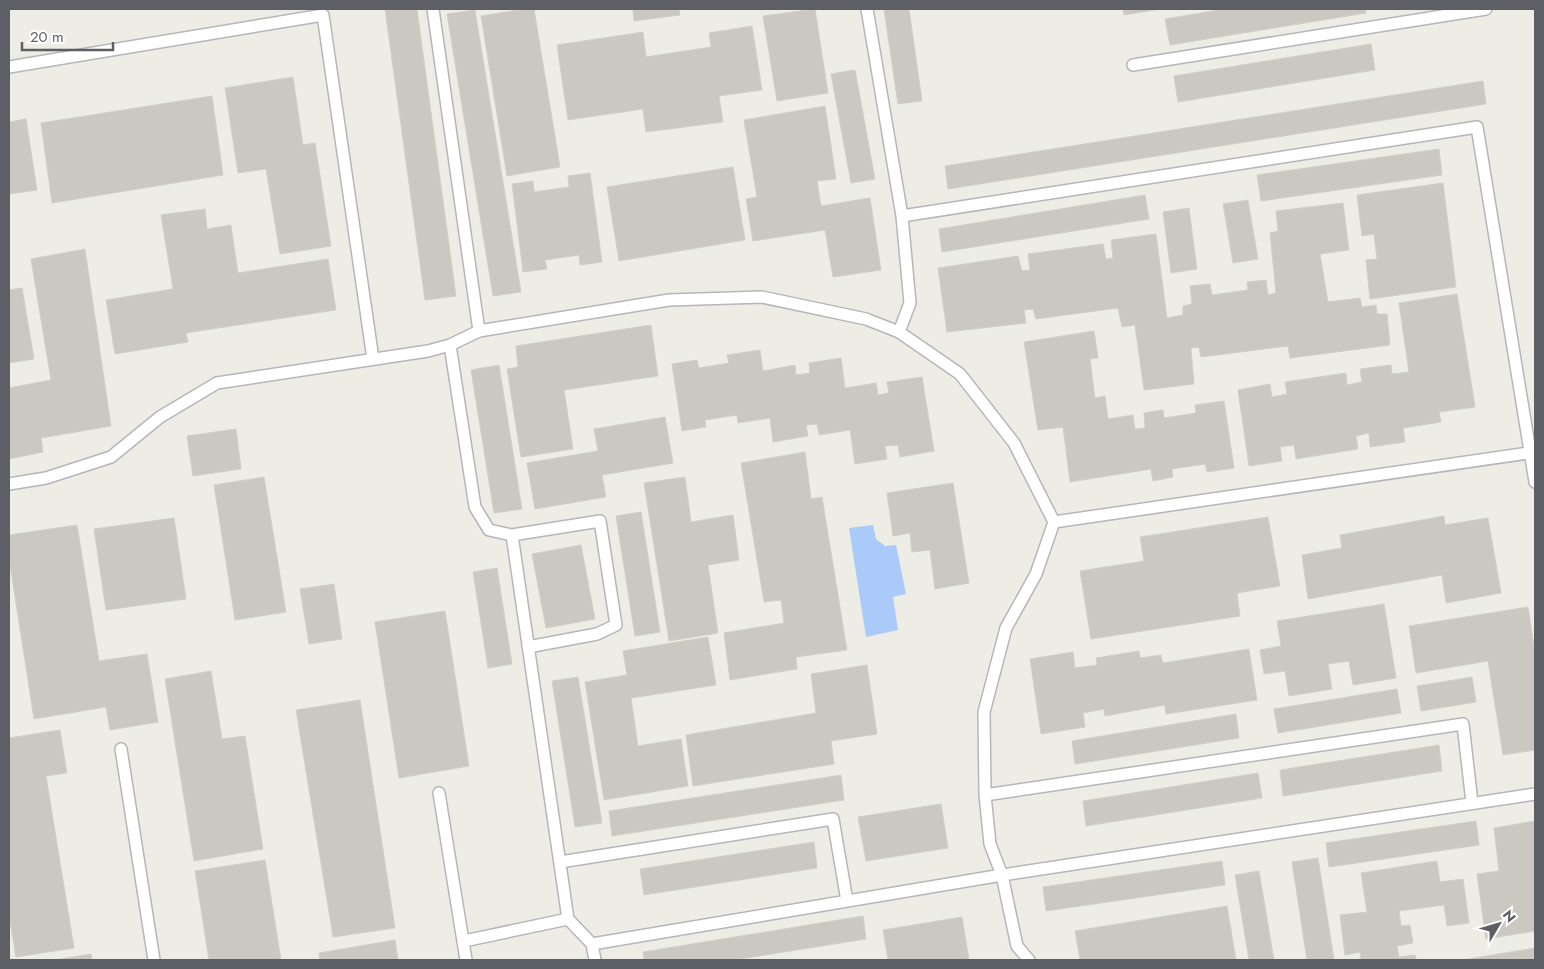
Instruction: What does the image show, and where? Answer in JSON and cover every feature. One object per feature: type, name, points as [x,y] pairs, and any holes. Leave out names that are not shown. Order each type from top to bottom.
[{"type":"lane","points":[[433,9],[479,331]]},
{"type":"lane","points":[[867,9],[902,216],[910,304],[899,332]]},
{"type":"lane","points":[[1133,65],[1486,9]]},
{"type":"lane","points":[[9,67],[323,15],[373,359]]},
{"type":"lane","points":[[902,216],[1477,127],[1533,452],[1535,482]]},
{"type":"lane","points":[[9,484],[46,478],[111,457],[160,417],[217,382],[428,350],[450,345],[479,331],[669,300],[762,297],[866,319],[899,332],[960,374],[1014,443],[1054,522],[1036,574],[1006,628],[984,712],[985,795],[990,844],[1002,875],[1017,946],[1029,960]]},
{"type":"lane","points":[[450,345],[474,506],[489,530],[512,535],[600,521],[616,625],[597,634],[528,647]]},
{"type":"lane","points":[[1054,522],[1533,452]]},
{"type":"lane","points":[[512,535],[568,919],[592,944],[595,960]]},
{"type":"lane","points":[[985,795],[1463,724],[1472,804]]},
{"type":"lane","points":[[121,749],[154,960]]},
{"type":"lane","points":[[439,792],[466,960]]},
{"type":"lane","points":[[592,944],[1002,875],[1535,794]]},
{"type":"lane","points":[[560,862],[833,819],[846,901]]},
{"type":"lane","points":[[464,941],[568,919]]},
{"type":"water","points":[[873,525],[876,539],[885,546],[896,545],[906,594],[893,597],[898,630],[866,637],[849,528]]},
{"type":"building","points":[[385,9],[417,9],[456,296],[425,300]]},
{"type":"building","points":[[534,9],[560,167],[507,176],[481,16]]},
{"type":"building","points":[[633,9],[679,9],[680,15],[634,21]]},
{"type":"building","points":[[815,9],[828,93],[777,101],[763,16]]},
{"type":"building","points":[[884,9],[909,9],[922,101],[898,104]]},
{"type":"building","points":[[1123,9],[1160,9],[1124,15]]},
{"type":"building","points":[[1225,9],[1365,9],[1366,13],[1170,45],[1165,19]]},
{"type":"building","points":[[475,10],[521,292],[493,296],[447,14]]},
{"type":"building","points":[[752,26],[762,90],[719,96],[723,122],[646,132],[643,109],[568,120],[557,45],[643,32],[646,57],[711,47],[709,33]]},
{"type":"building","points":[[1371,44],[1375,70],[1178,102],[1174,76]]},
{"type":"building","points":[[855,70],[875,179],[851,183],[831,74]]},
{"type":"building","points":[[293,77],[303,145],[315,143],[331,246],[280,254],[266,169],[238,173],[225,88]]},
{"type":"building","points":[[1483,81],[1486,104],[948,189],[945,166]]},
{"type":"building","points":[[212,96],[223,175],[52,203],[41,123]]},
{"type":"building","points":[[825,106],[836,179],[817,181],[821,206],[870,198],[881,270],[833,277],[825,230],[753,241],[746,199],[757,197],[744,120]]},
{"type":"building","points":[[26,119],[37,190],[9,194],[9,122]]},
{"type":"building","points":[[1439,149],[1442,175],[1261,201],[1257,175]]},
{"type":"building","points":[[733,167],[745,240],[619,261],[607,187]]},
{"type":"building","points":[[590,173],[602,262],[580,265],[579,255],[545,260],[547,269],[523,272],[512,184],[533,181],[534,192],[569,187],[568,176]]},
{"type":"building","points":[[1443,183],[1456,287],[1370,299],[1366,260],[1377,259],[1374,234],[1362,236],[1357,195]]},
{"type":"building","points":[[1145,195],[1149,219],[942,252],[939,229]]},
{"type":"building","points":[[1248,200],[1258,259],[1233,263],[1223,204]]},
{"type":"building","points":[[1343,203],[1349,250],[1320,254],[1328,302],[1360,298],[1362,307],[1376,305],[1377,314],[1387,314],[1390,345],[1290,358],[1288,346],[1201,357],[1199,347],[1191,348],[1194,384],[1144,390],[1135,325],[1122,327],[1118,308],[1036,319],[1033,309],[1024,310],[1026,323],[947,332],[938,268],[1018,256],[1022,271],[1030,270],[1028,254],[1103,244],[1106,259],[1113,258],[1111,240],[1156,234],[1167,318],[1183,315],[1183,306],[1192,304],[1190,286],[1210,284],[1212,295],[1248,290],[1247,282],[1266,280],[1268,295],[1276,293],[1270,233],[1278,231],[1276,211]]},
{"type":"building","points":[[1189,208],[1197,269],[1171,273],[1163,212]]},
{"type":"building","points":[[205,209],[207,229],[231,225],[238,273],[328,259],[336,310],[186,333],[188,342],[115,354],[106,300],[173,289],[161,215]]},
{"type":"building","points":[[85,249],[111,426],[41,438],[43,452],[9,459],[9,388],[51,380],[31,259]]},
{"type":"building","points":[[22,288],[34,359],[9,363],[9,290]]},
{"type":"building","points":[[1457,294],[1475,407],[1439,412],[1441,422],[1403,428],[1405,442],[1370,447],[1369,433],[1356,436],[1358,449],[1296,459],[1294,445],[1280,447],[1282,461],[1249,466],[1238,390],[1270,384],[1272,397],[1287,394],[1285,382],[1346,373],[1347,385],[1362,382],[1360,369],[1391,365],[1392,374],[1409,372],[1399,303]]},
{"type":"building","points":[[651,325],[658,376],[564,390],[573,449],[521,457],[507,369],[518,367],[516,346]]},
{"type":"building","points":[[1094,331],[1098,358],[1090,359],[1095,398],[1105,396],[1108,419],[1133,415],[1135,429],[1145,428],[1144,413],[1163,410],[1164,418],[1196,413],[1195,405],[1224,401],[1234,468],[1207,472],[1205,464],[1172,469],[1173,477],[1153,481],[1151,469],[1070,482],[1063,427],[1038,430],[1024,342]]},
{"type":"building","points":[[760,350],[763,371],[795,365],[796,375],[810,373],[809,363],[841,358],[845,388],[876,383],[878,395],[889,393],[887,382],[922,377],[934,451],[900,457],[898,445],[885,446],[887,459],[855,464],[850,430],[819,435],[817,424],[806,425],[808,436],[773,442],[770,418],[738,423],[737,415],[705,420],[706,427],[682,431],[672,364],[697,360],[699,368],[729,363],[727,355]]},
{"type":"building","points":[[499,365],[522,509],[494,513],[471,370]]},
{"type":"building","points":[[665,417],[673,463],[602,475],[606,497],[535,509],[527,463],[598,451],[594,429]]},
{"type":"building","points":[[236,429],[241,469],[193,476],[187,436]]},
{"type":"building","points":[[805,452],[811,499],[822,497],[847,650],[796,657],[797,669],[730,680],[724,633],[784,623],[781,600],[764,602],[741,463]]},
{"type":"building","points":[[264,477],[286,612],[235,620],[214,485]]},
{"type":"building","points":[[685,477],[691,522],[733,515],[739,560],[708,565],[718,633],[669,641],[644,483]]},
{"type":"building","points":[[953,483],[969,583],[935,589],[930,550],[912,552],[910,533],[893,536],[887,493]]},
{"type":"building","points":[[641,512],[660,632],[635,636],[616,516]]},
{"type":"building","points":[[1444,516],[1445,525],[1488,518],[1501,593],[1446,603],[1442,575],[1308,599],[1302,555],[1342,548],[1340,535]]},
{"type":"building","points":[[1268,517],[1280,586],[1237,593],[1240,616],[1091,639],[1080,571],[1144,561],[1140,537]]},
{"type":"building","points":[[174,518],[186,599],[106,610],[94,529]]},
{"type":"building","points":[[77,525],[99,661],[147,654],[158,722],[110,730],[106,707],[34,719],[9,558],[9,535]]},
{"type":"building","points":[[581,545],[595,619],[546,628],[532,554]]},
{"type":"building","points":[[497,568],[512,664],[488,668],[473,572]]},
{"type":"building","points":[[334,584],[342,639],[309,644],[300,589]]},
{"type":"building","points":[[1384,604],[1396,678],[1353,685],[1349,661],[1328,664],[1332,689],[1289,696],[1285,671],[1264,674],[1260,650],[1281,646],[1277,621]]},
{"type":"building","points":[[1528,607],[1535,653],[1535,750],[1503,755],[1488,661],[1416,673],[1409,626]]},
{"type":"building","points":[[445,611],[469,766],[399,778],[375,622]]},
{"type":"building","points":[[708,637],[716,685],[631,698],[638,746],[681,739],[688,786],[604,800],[585,682],[627,675],[623,651]]},
{"type":"building","points":[[1249,649],[1257,700],[1166,714],[1165,705],[1105,716],[1104,709],[1083,713],[1085,727],[1041,734],[1030,659],[1073,652],[1075,668],[1097,665],[1096,658],[1139,651],[1140,658],[1161,655],[1163,663]]},
{"type":"building","points":[[867,665],[877,734],[831,741],[834,764],[693,786],[686,735],[816,713],[811,674]]},
{"type":"building","points":[[211,671],[222,739],[245,736],[263,849],[194,861],[165,679]]},
{"type":"building","points":[[578,677],[602,823],[575,827],[552,681]]},
{"type":"building","points":[[1472,677],[1476,702],[1421,711],[1417,686]]},
{"type":"building","points":[[1397,689],[1401,713],[1278,733],[1274,709]]},
{"type":"building","points":[[360,700],[395,928],[333,937],[296,710]]},
{"type":"building","points":[[1236,714],[1239,738],[1075,764],[1072,741]]},
{"type":"building","points":[[60,730],[67,773],[46,776],[74,948],[16,957],[9,915],[9,738]]},
{"type":"building","points":[[1439,745],[1442,771],[1283,796],[1280,770]]},
{"type":"building","points":[[1258,773],[1262,798],[1086,826],[1083,801]]},
{"type":"building","points":[[841,775],[844,800],[612,836],[609,811]]},
{"type":"building","points":[[941,804],[948,848],[866,861],[858,817]]},
{"type":"building","points":[[1476,821],[1479,845],[1329,867],[1326,843]]},
{"type":"building","points":[[1535,821],[1535,931],[1486,939],[1477,874],[1499,871],[1494,828]]},
{"type":"building","points":[[814,842],[817,868],[644,895],[640,869]]},
{"type":"building","points":[[1318,858],[1334,960],[1307,960],[1292,862]]},
{"type":"building","points":[[265,860],[281,960],[209,960],[195,871]]},
{"type":"building","points":[[1222,861],[1225,885],[1046,911],[1043,887]]},
{"type":"building","points":[[1437,861],[1440,882],[1463,879],[1469,923],[1447,926],[1444,905],[1399,911],[1401,926],[1410,925],[1413,943],[1397,946],[1399,957],[1415,955],[1416,960],[1361,960],[1360,952],[1345,955],[1340,915],[1367,912],[1361,873]]},
{"type":"building","points":[[1259,871],[1274,960],[1249,960],[1235,875]]},
{"type":"building","points":[[1227,906],[1236,960],[1080,960],[1075,931]]},
{"type":"building","points":[[863,916],[866,939],[734,960],[644,960],[643,952]]},
{"type":"building","points":[[962,917],[969,960],[888,960],[883,930]]},
{"type":"building","points":[[395,940],[398,960],[320,960],[319,953]]},
{"type":"building","points":[[1535,948],[1535,960],[1462,960]]},
{"type":"building","points":[[91,954],[92,960],[54,960]]}]
